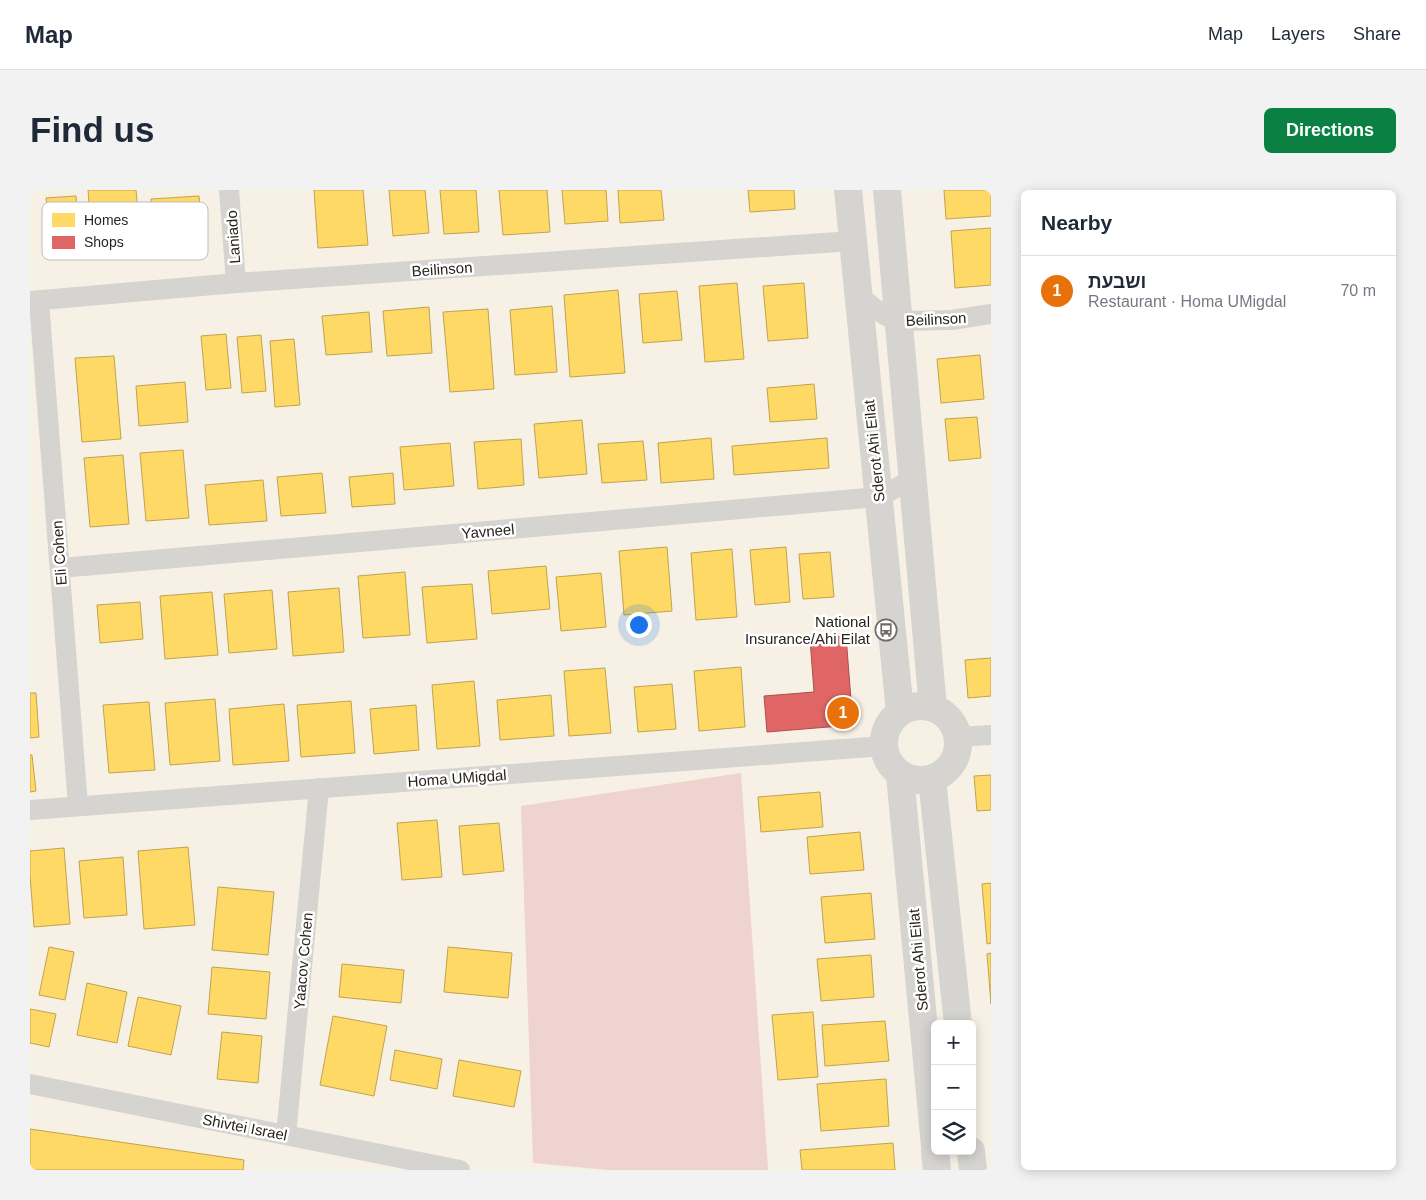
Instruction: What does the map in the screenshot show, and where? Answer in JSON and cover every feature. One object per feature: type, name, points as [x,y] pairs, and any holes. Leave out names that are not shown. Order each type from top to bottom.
[{"type":"main road","name":"Sderot Ahi Eilat","points":[[848,190],[900,712]]},
{"type":"main road","points":[[887,190],[933,708]]},
{"type":"main road","points":[[916,706],[933,708],[942,712],[955,727],[958,737],[956,758],[942,775],[932,779],[922,781],[900,775],[886,757],[884,746],[885,733],[891,721],[900,712],[916,706]]},
{"type":"main road","name":"Sderot Ahi Eilat","points":[[900,775],[932,1110]]},
{"type":"main road","points":[[932,779],[958,1020]]},
{"type":"main road","points":[[935,1155],[937,1170]]},
{"type":"main road","points":[[971,1155],[973,1170]]},
{"type":"street","name":"Laniado","points":[[229,190],[236,283]]},
{"type":"street","name":"Beilinson","points":[[35,301],[236,283],[853,241]]},
{"type":"street","name":"Beilinson","points":[[859,294],[886,316],[899,321],[952,320],[991,314]]},
{"type":"street","name":"Eli Cohen","points":[[35,301],[60,568],[78,806]]},
{"type":"street","name":"Yavneel","points":[[60,568],[879,497],[913,480]]},
{"type":"street","points":[[958,737],[991,735]]},
{"type":"street","name":"Homa UMigdal","points":[[30,810],[884,746]]},
{"type":"street","name":"Yaacov Cohen","points":[[286,1135],[319,788]]},
{"type":"street","name":"Shivtei Israel","points":[[30,1084],[460,1170]]},
{"type":"shaded area","points":[[741,773],[768,1170],[608,1170],[533,1163],[521,806]]},
{"type":"building: Homes","points":[[88,190],[136,190],[137,202],[89,202]]},
{"type":"building: Homes","points":[[314,190],[363,190],[368,245],[318,248]]},
{"type":"building: Homes","points":[[389,190],[425,190],[429,233],[393,236]]},
{"type":"building: Homes","points":[[440,190],[476,190],[479,232],[444,234]]},
{"type":"building: Homes","points":[[499,190],[547,190],[550,232],[503,235]]},
{"type":"building: Homes","points":[[562,190],[606,190],[608,221],[565,224]]},
{"type":"building: Homes","points":[[618,190],[661,190],[664,220],[620,223]]},
{"type":"building: Homes","points":[[748,190],[794,190],[795,209],[750,212]]},
{"type":"building: Homes","points":[[944,190],[991,190],[991,216],[946,219]]},
{"type":"building: Homes","points":[[76,196],[77,202],[46,202],[46,198]]},
{"type":"building: Homes","points":[[199,196],[200,202],[151,202],[151,199]]},
{"type":"building: Homes","points":[[991,228],[991,285],[955,288],[951,231]]},
{"type":"building: Homes","points":[[737,283],[744,359],[705,362],[699,286]]},
{"type":"building: Homes","points":[[804,283],[808,338],[768,341],[763,286]]},
{"type":"building: Homes","points":[[618,290],[625,373],[570,377],[564,295]]},
{"type":"building: Homes","points":[[677,291],[682,340],[643,343],[639,294]]},
{"type":"building: Homes","points":[[552,306],[557,372],[515,375],[510,310]]},
{"type":"building: Homes","points":[[429,307],[432,353],[387,356],[383,311]]},
{"type":"building: Homes","points":[[488,309],[494,389],[450,392],[443,312]]},
{"type":"building: Homes","points":[[369,312],[372,352],[326,355],[322,316]]},
{"type":"building: Homes","points":[[226,334],[231,388],[206,390],[201,336]]},
{"type":"building: Homes","points":[[261,335],[266,391],[242,393],[237,337]]},
{"type":"building: Homes","points":[[294,339],[300,405],[275,407],[270,341]]},
{"type":"building: Homes","points":[[980,355],[984,399],[941,403],[937,359]]},
{"type":"building: Homes","points":[[114,356],[121,439],[82,442],[75,358]]},
{"type":"building: Homes","points":[[185,382],[188,422],[139,426],[136,386]]},
{"type":"building: Homes","points":[[814,384],[817,419],[770,422],[767,388]]},
{"type":"building: Homes","points":[[977,417],[981,458],[949,461],[945,419]]},
{"type":"building: Homes","points":[[582,420],[587,474],[539,478],[534,424]]},
{"type":"building: Homes","points":[[711,438],[714,479],[661,483],[658,443]]},
{"type":"building: Homes","points":[[827,438],[829,468],[734,475],[732,446]]},
{"type":"building: Homes","points":[[521,439],[524,485],[478,489],[474,442]]},
{"type":"building: Homes","points":[[643,441],[647,480],[602,483],[598,444]]},
{"type":"building: Homes","points":[[450,443],[454,486],[404,490],[400,447]]},
{"type":"building: Homes","points":[[183,450],[189,518],[146,521],[140,453]]},
{"type":"building: Homes","points":[[123,455],[129,524],[90,527],[84,458]]},
{"type":"building: Homes","points":[[322,473],[326,513],[281,516],[277,477]]},
{"type":"building: Homes","points":[[393,473],[395,504],[352,507],[349,477]]},
{"type":"building: Homes","points":[[263,480],[267,521],[209,525],[205,485]]},
{"type":"building: Homes","points":[[667,547],[672,611],[624,615],[619,551]]},
{"type":"building: Homes","points":[[786,547],[790,602],[755,605],[750,550]]},
{"type":"building: Homes","points":[[732,549],[737,617],[696,620],[691,553]]},
{"type":"building: Homes","points":[[830,552],[834,597],[803,599],[799,554]]},
{"type":"building: Homes","points":[[546,566],[550,609],[492,614],[488,571]]},
{"type":"building: Homes","points":[[405,572],[410,635],[363,638],[358,576]]},
{"type":"building: Homes","points":[[601,573],[606,627],[561,631],[556,577]]},
{"type":"building: Homes","points":[[472,584],[477,639],[427,643],[422,587]]},
{"type":"building: Homes","points":[[339,588],[344,652],[293,656],[288,592]]},
{"type":"building: Homes","points":[[272,590],[277,649],[229,653],[224,594]]},
{"type":"building: Homes","points":[[212,592],[218,655],[165,659],[160,596]]},
{"type":"building: Homes","points":[[140,602],[143,639],[100,643],[97,605]]},
{"type":"building: Homes","points":[[991,658],[991,696],[968,698],[965,660]]},
{"type":"building: Homes","points":[[741,667],[745,727],[699,731],[694,671]]},
{"type":"building: Homes","points":[[605,668],[611,733],[569,736],[564,671]]},
{"type":"building: Homes","points":[[474,681],[480,746],[437,749],[432,685]]},
{"type":"building: Homes","points":[[672,684],[676,729],[638,732],[634,687]]},
{"type":"building: Homes","points":[[30,693],[36,693],[39,737],[30,738]]},
{"type":"building: Homes","points":[[551,695],[554,736],[500,740],[497,700]]},
{"type":"building: Homes","points":[[215,699],[220,761],[170,765],[165,703]]},
{"type":"building: Homes","points":[[351,701],[355,753],[301,757],[297,705]]},
{"type":"building: Homes","points":[[149,702],[155,770],[109,773],[103,705]]},
{"type":"building: Homes","points":[[284,704],[289,761],[233,765],[229,709]]},
{"type":"building: Homes","points":[[416,705],[419,750],[374,754],[370,709]]},
{"type":"building: Homes","points":[[30,755],[32,755],[36,791],[30,792]]},
{"type":"building: Homes","points":[[991,775],[991,810],[977,811],[974,776]]},
{"type":"building: Homes","points":[[820,792],[823,827],[761,832],[758,797]]},
{"type":"building: Homes","points":[[437,820],[442,877],[402,880],[397,823]]},
{"type":"building: Homes","points":[[499,823],[504,871],[463,875],[459,826]]},
{"type":"building: Homes","points":[[860,832],[864,870],[810,874],[807,837]]},
{"type":"building: Homes","points":[[188,847],[195,925],[144,929],[138,851]]},
{"type":"building: Homes","points":[[64,848],[70,924],[34,927],[30,851]]},
{"type":"building: Homes","points":[[123,857],[127,915],[84,918],[79,861]]},
{"type":"building: Homes","points":[[991,883],[991,943],[987,944],[982,884]]},
{"type":"building: Homes","points":[[218,887],[274,892],[268,955],[212,950]]},
{"type":"building: Homes","points":[[871,893],[875,939],[825,943],[821,897]]},
{"type":"building: Homes","points":[[49,947],[74,952],[65,1000],[39,995]]},
{"type":"building: Homes","points":[[448,947],[512,953],[508,998],[444,992]]},
{"type":"building: Homes","points":[[991,953],[991,1004],[987,954]]},
{"type":"building: Homes","points":[[871,955],[874,997],[821,1001],[817,959]]},
{"type":"building: Homes","points":[[342,964],[404,970],[401,1003],[339,997]]},
{"type":"building: Homes","points":[[212,967],[270,972],[266,1019],[208,1014]]},
{"type":"building: Homes","points":[[87,983],[127,992],[117,1043],[77,1035]]},
{"type":"building: Homes","points":[[138,997],[181,1006],[171,1055],[128,1046]]},
{"type":"building: Homes","points":[[30,1009],[56,1014],[49,1047],[30,1043]]},
{"type":"building: Homes","points":[[813,1012],[818,1077],[778,1080],[772,1015]]},
{"type":"building: Homes","points":[[333,1016],[387,1026],[374,1096],[320,1085]]},
{"type":"building: Homes","points":[[885,1021],[889,1061],[825,1066],[822,1025]]},
{"type":"building: Homes","points":[[222,1032],[262,1036],[258,1083],[217,1079]]},
{"type":"building: Homes","points":[[395,1050],[442,1059],[437,1089],[390,1080]]},
{"type":"building: Homes","points":[[459,1060],[521,1071],[514,1107],[453,1096]]},
{"type":"building: Homes","points":[[886,1079],[889,1126],[821,1131],[817,1084]]},
{"type":"building: Homes","points":[[30,1129],[244,1160],[243,1170],[30,1170]]},
{"type":"building: Homes","points":[[893,1143],[895,1170],[802,1170],[800,1150]]},
{"type":"building: Shops","points":[[846,636],[853,725],[767,732],[764,696],[814,692],[810,639]]},
{"type":"place","name":"National Insurance/Ahi Eilat","points":[[886,630]]},
{"type":"place","name":"ושבעת","points":[[843,713]]}]
